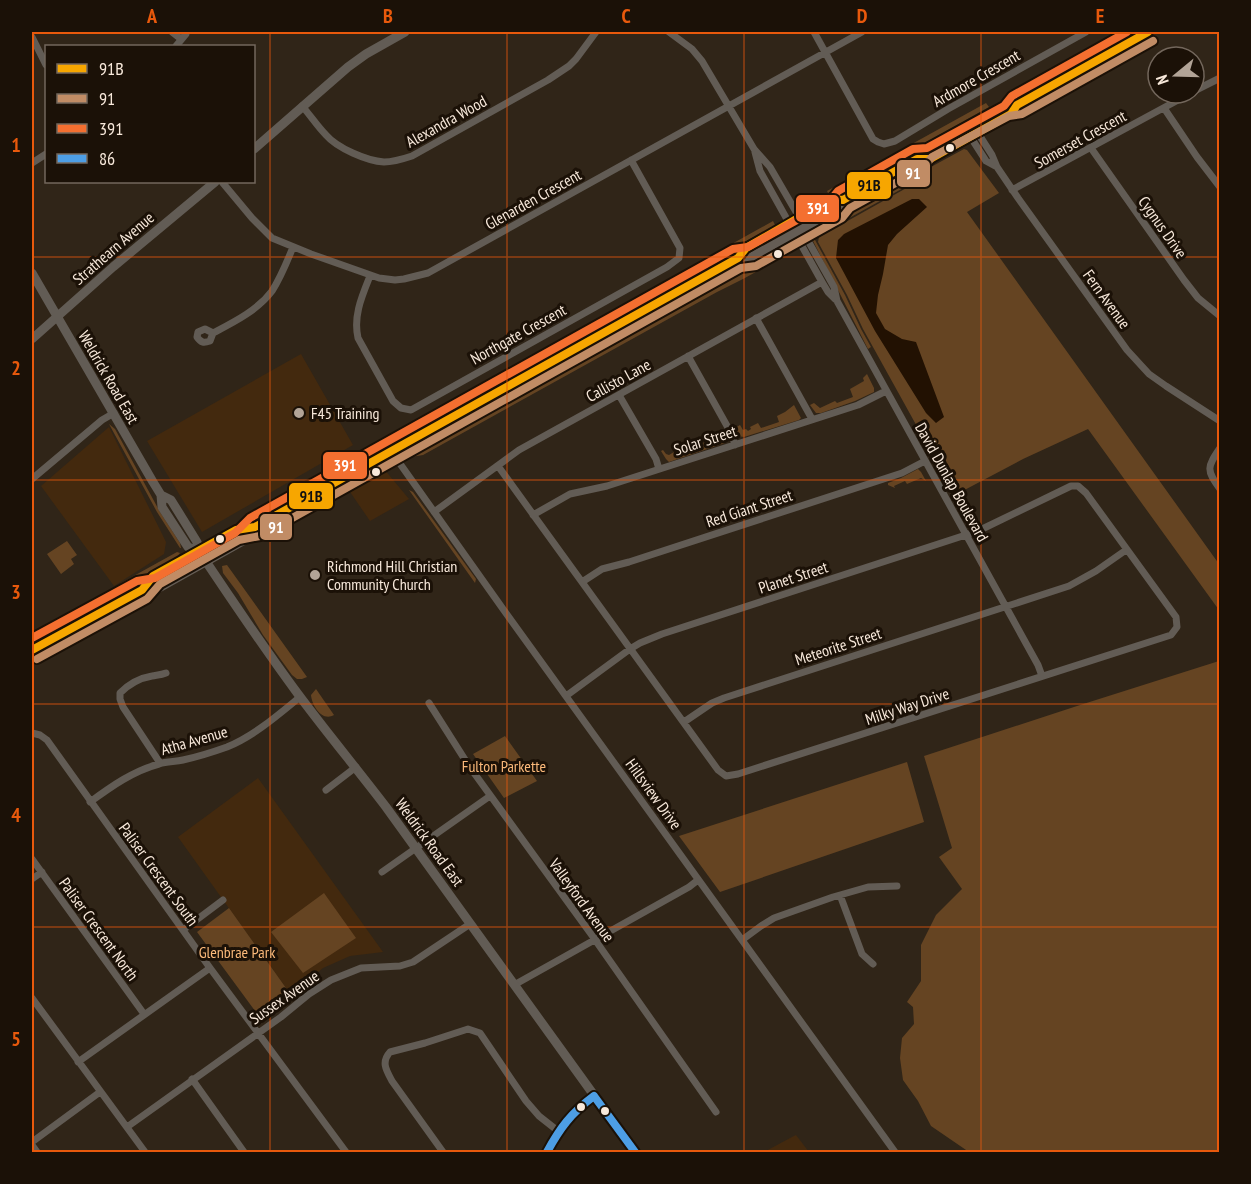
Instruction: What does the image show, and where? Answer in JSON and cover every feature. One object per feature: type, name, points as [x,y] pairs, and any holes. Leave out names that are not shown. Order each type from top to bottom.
[{"type":"main road","points":[[32,650],[142,590],[158,588],[242,542],[255,527],[738,258],[747,248],[796,226],[833,199],[843,200],[917,159],[925,149],[971,130],[1006,105],[1017,105],[1148,32]]},
{"type":"main road","points":[[142,590],[153,576],[236,530],[255,527]]},
{"type":"street","points":[[172,32],[181,39]]},
{"type":"street","points":[[177,45],[186,32]]},
{"type":"street","points":[[255,148],[348,67],[405,32]]},
{"type":"street","name":"Alexandra Wood","points":[[302,106],[327,136],[342,147],[370,159],[384,162],[403,159],[548,81],[576,59],[596,32]]},
{"type":"street","points":[[669,32],[692,49],[702,61],[754,149],[770,167],[796,226]]},
{"type":"street","points":[[814,32],[825,51]]},
{"type":"street","name":"Glenarden Crescent","points":[[223,183],[272,238],[384,280],[412,278],[428,273],[862,32]]},
{"type":"street","name":"Ardmore Crescent","points":[[825,51],[873,139],[884,144],[895,141],[1086,32]]},
{"type":"street","points":[[32,37],[45,63]]},
{"type":"street","name":"Somerset Crescent","points":[[1206,85],[1220,78]]},
{"type":"street","name":"Somerset Crescent","points":[[1012,189],[1169,105]]},
{"type":"street","points":[[1164,108],[1220,187]]},
{"type":"street","name":"Fern Avenue","points":[[971,130],[986,160],[997,167],[1138,363],[1166,387],[1220,422]]},
{"type":"street","name":"Cygnus Drive","points":[[1091,148],[1184,280],[1198,298],[1220,316]]},
{"type":"street","points":[[754,149],[760,171],[796,226]]},
{"type":"street","points":[[32,163],[45,155]]},
{"type":"street","name":"Northgate Crescent","points":[[370,276],[357,315],[358,338],[393,401],[401,408],[411,410],[667,267],[679,258],[680,248],[631,160]]},
{"type":"street","name":"Strathearn Avenue","points":[[32,339],[214,183]]},
{"type":"street","name":"David Dunlap Boulevard","points":[[796,226],[822,282],[837,301],[1006,606],[1042,676]]},
{"type":"street","name":"David Dunlap Boulevard","points":[[796,226],[807,240],[834,287],[837,301]]},
{"type":"street","points":[[213,333],[250,312],[271,292],[293,247]]},
{"type":"street","name":"Weldrick Road East","points":[[32,273],[161,495],[162,507],[188,547],[199,551],[300,697],[356,767],[635,1152]]},
{"type":"street","name":"Callisto Lane","points":[[434,512],[519,450],[822,282]]},
{"type":"street","points":[[756,318],[812,419]]},
{"type":"street","points":[[688,356],[735,445]]},
{"type":"street","name":"Solar Street","points":[[533,515],[570,494],[607,486],[858,405],[886,391]]},
{"type":"street","points":[[619,395],[656,459],[659,469]]},
{"type":"street","points":[[32,479],[102,420],[114,413]]},
{"type":"street","points":[[1220,448],[1209,470],[1210,476],[1220,489]]},
{"type":"street","name":"Hillsview Drive","points":[[391,451],[895,1152]]},
{"type":"street","name":"Red Giant Street","points":[[582,582],[607,567],[629,562],[902,473],[925,461]]},
{"type":"street","name":"Milky Way Drive","points":[[498,466],[718,770],[726,776],[732,776],[1171,635],[1177,627],[1176,617],[1086,493],[1078,486],[1071,486],[966,535]]},
{"type":"street","name":"Planet Street","points":[[566,696],[630,649],[662,634],[966,535]]},
{"type":"street","name":"Meteorite Street","points":[[684,722],[712,703],[724,698],[1069,586],[1126,550]]},
{"type":"street","points":[[160,763],[123,707],[120,693],[139,681],[166,673]]},
{"type":"street","name":"Atha Avenue","points":[[90,802],[128,776],[160,763],[182,760],[227,747],[256,731],[300,697]]},
{"type":"street","name":"Valleyford Avenue","points":[[429,703],[490,796],[716,1112]]},
{"type":"street","name":"Paliser Crescent South","points":[[32,733],[47,740],[210,968],[346,1152]]},
{"type":"street","points":[[326,790],[356,767]]},
{"type":"street","points":[[382,872],[490,796]]},
{"type":"street","name":"Paliser Crescent North","points":[[32,859],[144,1014]]},
{"type":"street","points":[[32,879],[42,872]]},
{"type":"street","points":[[514,985],[699,880]]},
{"type":"street","points":[[742,940],[774,918],[840,895],[868,887],[897,886]]},
{"type":"street","points":[[840,895],[862,954],[873,964]]},
{"type":"street","points":[[183,930],[224,900]]},
{"type":"street","name":"Sussex Avenue","points":[[127,1126],[331,980],[361,968],[400,966],[412,963],[470,924]]},
{"type":"street","points":[[78,1062],[210,968]]},
{"type":"street","points":[[32,998],[145,1152]]},
{"type":"street","points":[[444,1152],[392,1081],[384,1062],[390,1052],[468,1029],[480,1033],[525,1101],[558,1131]]},
{"type":"street","points":[[192,1079],[244,1152]]},
{"type":"street","points":[[37,1152],[32,1143],[100,1092]]},
{"type":"street","points":[[548,1152],[558,1131],[572,1113],[594,1096]]},
{"type":"shaded area","points":[[912,199],[919,199],[927,207],[888,245],[876,313],[885,329],[902,339],[916,342],[944,417],[936,423],[926,413],[875,331],[836,258],[838,240],[844,234]]},
{"type":"shaded area","points":[[301,354],[353,445],[202,532],[147,441]]},
{"type":"shaded area","points":[[109,427],[166,542],[164,554],[114,586],[41,486]]},
{"type":"shaded area","points":[[384,469],[409,499],[370,521],[348,489]]},
{"type":"shaded area","points":[[258,778],[383,952],[350,956],[323,968],[291,995],[178,837]]},
{"type":"shaded area","points":[[796,1135],[809,1152],[764,1152],[792,1137]]},
{"type":"green space","points":[[986,103],[989,107],[891,162],[828,193],[827,191]]},
{"type":"green space","points":[[964,149],[999,193],[967,212],[1219,564],[1219,610],[1088,429],[1023,459],[955,495],[863,329],[818,242],[819,237],[926,177],[929,168]]},
{"type":"green space","points":[[927,167],[925,176],[815,237],[818,227]]},
{"type":"green space","points":[[773,221],[775,225],[771,229],[408,431],[405,426]]},
{"type":"green space","points":[[812,239],[815,240],[845,295],[871,347],[868,349]]},
{"type":"green space","points":[[786,246],[794,251],[423,455],[411,457],[414,451]]},
{"type":"green space","points":[[867,374],[874,392],[821,413],[816,413],[810,405],[814,403],[820,408],[835,401],[837,403],[853,397],[850,389],[864,381],[863,378]]},
{"type":"green space","points":[[794,405],[801,418],[799,420],[744,437],[738,436],[733,429],[740,425],[743,430],[748,431],[750,427],[758,423],[761,428],[779,422],[777,416]]},
{"type":"green space","points":[[109,424],[115,429],[181,548],[157,512]]},
{"type":"green space","points":[[718,430],[725,443],[669,462],[661,451],[669,455],[683,444],[686,451],[704,446],[703,443],[718,434]]},
{"type":"green space","points":[[918,469],[926,481],[921,478],[907,484],[905,481],[894,486],[895,488],[888,485],[888,483]]},
{"type":"green space","points":[[409,490],[413,492],[476,579],[475,583]]},
{"type":"green space","points":[[67,541],[77,555],[71,559],[74,564],[61,574],[47,554]]},
{"type":"green space","points":[[177,552],[180,553],[174,561],[105,599],[97,600],[121,583]]},
{"type":"green space","points":[[227,565],[307,677],[297,679],[292,675],[263,635],[223,573],[222,566]]},
{"type":"green space","points":[[1219,661],[1219,1152],[969,1152],[931,1126],[918,1101],[903,1080],[900,1058],[902,1038],[914,1024],[913,1007],[907,1002],[921,981],[921,945],[936,915],[962,889],[939,857],[952,848],[924,756]]},
{"type":"green space","points":[[316,689],[334,715],[330,717],[318,712],[311,695]]},
{"type":"green space","name":"Fulton Parkette","points":[[505,736],[537,781],[504,798],[473,754]]},
{"type":"green space","points":[[907,762],[924,822],[720,892],[679,836]]},
{"type":"green space","points":[[324,893],[356,938],[303,973],[271,932]]},
{"type":"green space","name":"Glenbrae Park","points":[[229,908],[291,995],[261,1019],[197,932]]},
{"type":"transit line","name":"391","points":[[32,638],[137,581],[155,578],[235,533],[250,518],[733,249],[748,247],[808,214],[830,201],[838,191],[913,149],[927,148],[1004,106],[1012,96],[1127,32]]},
{"type":"transit line","name":"91B","points":[[32,650],[142,590],[153,576],[236,530],[255,527],[738,258],[746,248],[807,213],[833,199],[843,200],[917,159],[930,159],[1011,114],[1017,105],[1148,32]]},
{"type":"transit line","name":"91","points":[[37,659],[147,599],[160,584],[239,540],[260,536],[741,268],[756,266],[842,218],[850,208],[923,168],[932,157],[1009,116],[1022,114],[1153,41]]},
{"type":"transit line","name":"86","points":[[547,1152],[567,1121],[594,1096],[635,1152]]},
{"type":"place","name":"F45 Training","points":[[299,413]]},
{"type":"place","name":"Richmond Hill Christian Community Church","points":[[315,575]]}]
